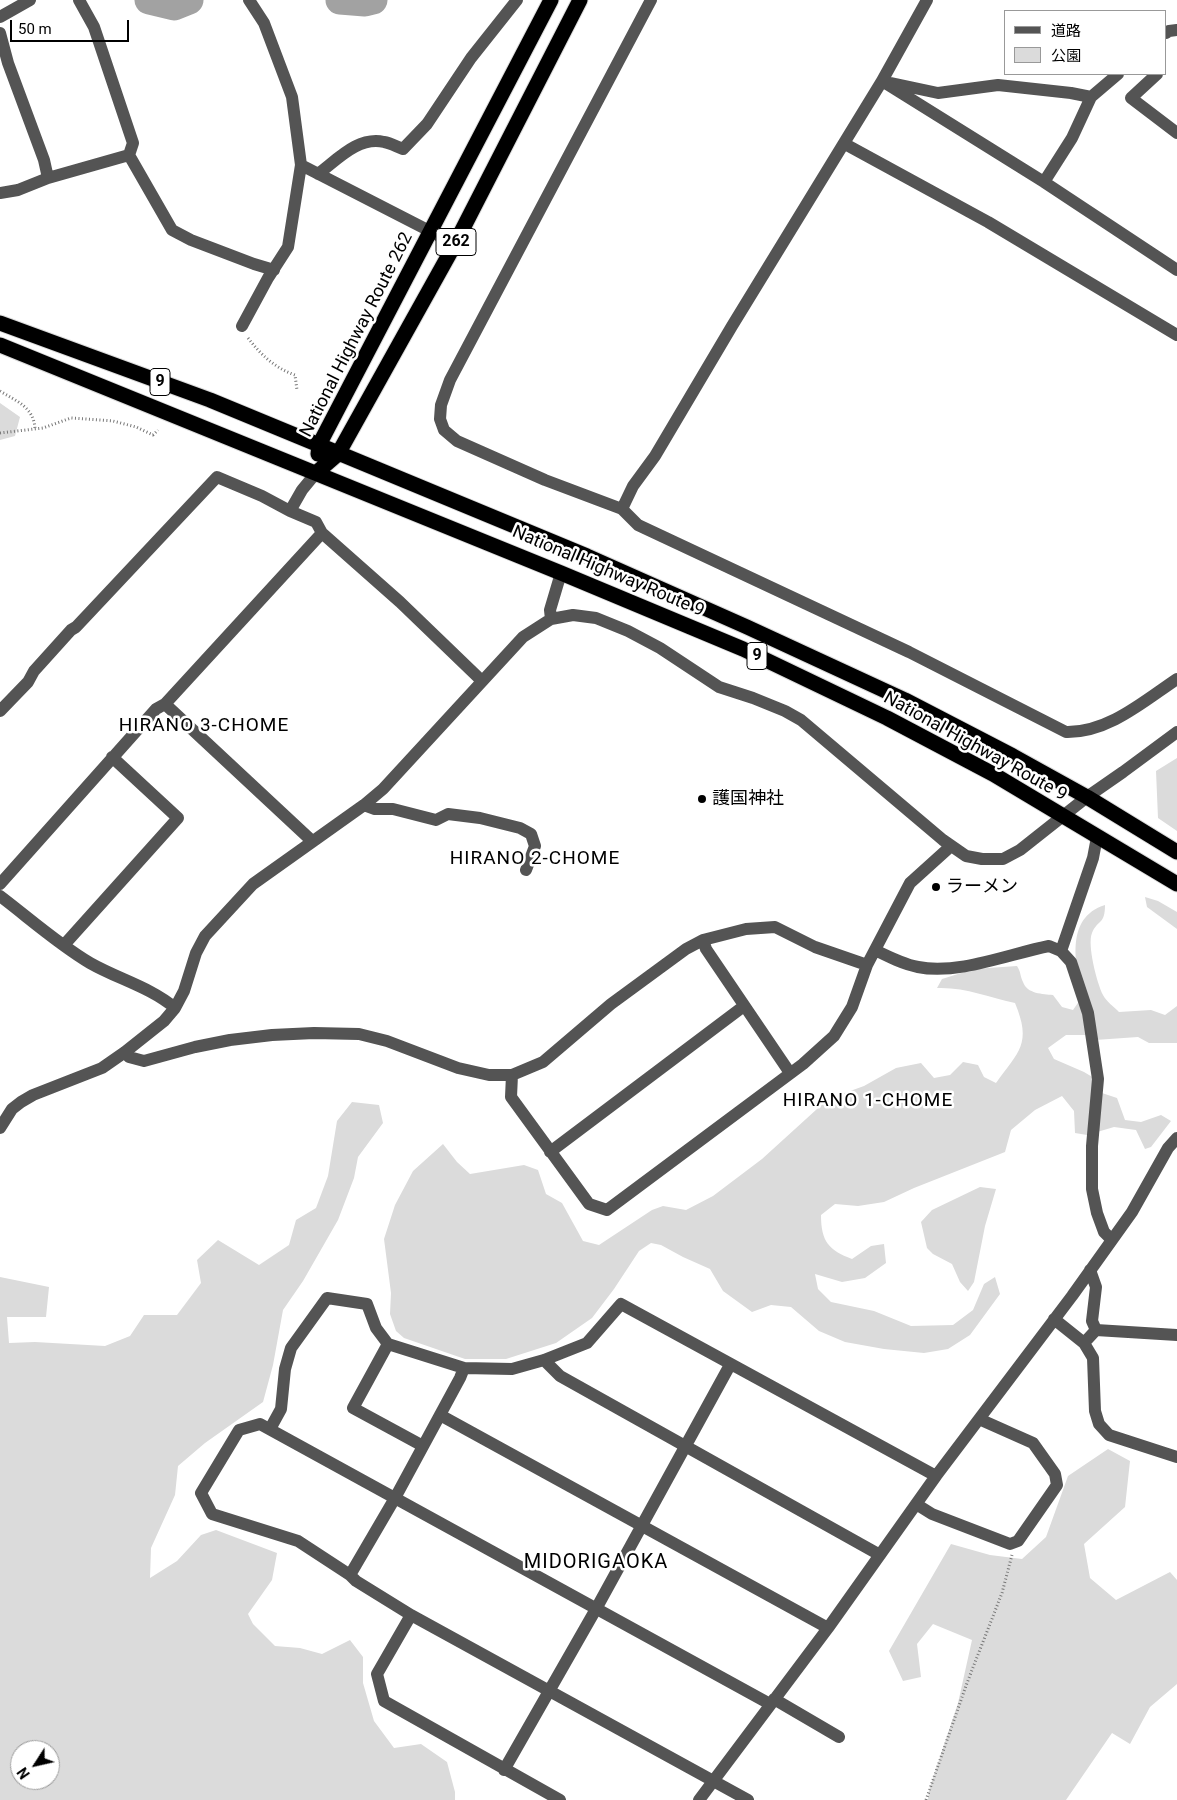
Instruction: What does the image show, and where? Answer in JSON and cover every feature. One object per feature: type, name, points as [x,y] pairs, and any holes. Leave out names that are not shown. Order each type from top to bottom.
[{"type":"highway","name":"National Highway Route 262","points":[[316,473],[319,445],[551,0]]},
{"type":"highway","name":"National Highway Route 262","points":[[316,473],[338,454],[455,244],[580,0]]},
{"type":"highway","name":"9","points":[[0,323],[210,400],[338,454]]},
{"type":"highway","name":"National Highway Route 9","points":[[0,346],[562,573],[743,649],[887,718],[993,774],[1062,817],[1177,884]]},
{"type":"highway","name":"National Highway Route 9","points":[[338,454],[587,556],[896,696],[1013,756],[1087,797],[1177,852]]},
{"type":"street","points":[[0,17],[30,0]]},
{"type":"street","points":[[79,0],[94,27],[132,143],[129,155],[172,230],[191,240],[274,270]]},
{"type":"street","points":[[242,326],[288,247],[301,165],[292,98],[264,22],[249,0]]},
{"type":"street","points":[[318,174],[351,148],[370,140],[385,142],[403,149],[427,124],[471,58],[517,0]]},
{"type":"street","points":[[651,0],[450,380],[441,405],[440,419],[444,430],[458,441],[545,480],[622,509],[638,526],[918,657],[1066,732],[1081,732],[1100,727],[1177,679]]},
{"type":"street","points":[[622,509],[633,486],[655,456],[732,326],[845,144],[927,0]]},
{"type":"street","points":[[0,34],[8,63],[44,160],[48,178]]},
{"type":"street","points":[[1044,182],[1072,138],[1092,97],[1117,75]]},
{"type":"street","points":[[1156,75],[1131,98],[1177,133]]},
{"type":"street","points":[[882,81],[938,93],[998,85],[1092,97]]},
{"type":"street","points":[[882,81],[1044,182],[1177,270]]},
{"type":"street","points":[[845,144],[988,222],[1177,335]]},
{"type":"street","points":[[0,194],[129,155]]},
{"type":"street","points":[[301,165],[455,244]]},
{"type":"street","points":[[290,511],[302,490],[316,473]]},
{"type":"street","points":[[0,711],[28,682],[34,671],[71,630],[76,627],[217,477],[316,522],[322,534],[400,602],[482,681]]},
{"type":"street","points":[[0,884],[156,709],[165,704],[322,534]]},
{"type":"street","points":[[551,619],[550,610],[562,573]]},
{"type":"street","points":[[0,1128],[12,1110],[32,1095],[102,1068],[164,1021],[175,1008],[184,991],[196,953],[205,936],[253,884],[364,805],[383,789],[523,637],[551,619],[573,614],[596,618],[628,630],[660,648],[719,687],[785,711],[801,720],[836,748],[951,846],[966,856],[982,859],[1003,859],[1020,850],[1087,797],[1177,732]]},
{"type":"street","points":[[165,704],[312,841]]},
{"type":"street","points":[[64,945],[178,818],[112,757]]},
{"type":"street","points":[[364,805],[375,809],[393,809],[436,820],[448,814],[480,818],[520,828],[531,834],[535,846],[526,870]]},
{"type":"street","points":[[1061,951],[1093,858],[1097,837]]},
{"type":"street","points":[[512,1075],[511,1097],[589,1204],[607,1210],[803,1064],[834,1036],[852,1007],[867,965],[910,883],[951,846]]},
{"type":"street","points":[[0,896],[89,962],[161,996],[175,1008]]},
{"type":"street","points":[[125,1052],[129,1057],[144,1061],[195,1047],[230,1040],[280,1034],[359,1034],[387,1041],[458,1068],[488,1074],[512,1075],[543,1062],[619,999],[686,949],[703,940],[746,929],[775,927],[815,947],[867,965]]},
{"type":"street","points":[[703,940],[706,949],[790,1073]]},
{"type":"street","points":[[875,950],[891,959],[918,967],[939,969],[960,967],[1049,946],[1061,951],[1071,962],[1088,1013],[1098,1079],[1092,1146],[1092,1190],[1097,1213],[1104,1232],[1112,1240]]},
{"type":"street","points":[[550,1152],[744,1006]]},
{"type":"street","points":[[700,1800],[828,1628],[936,1476],[1112,1240],[1132,1212],[1168,1148],[1177,1138]]},
{"type":"street","points":[[1090,1270],[1096,1287],[1092,1321],[1096,1330]]},
{"type":"street","points":[[270,1429],[281,1409],[285,1369],[291,1348],[327,1298],[367,1304],[376,1328],[388,1344],[464,1368],[512,1368],[544,1360],[587,1343],[621,1304],[936,1476]]},
{"type":"street","points":[[1054,1319],[1084,1342],[1093,1358],[1095,1411],[1099,1424],[1109,1435],[1177,1458]]},
{"type":"street","points":[[1084,1342],[1096,1330],[1177,1335]]},
{"type":"street","points":[[388,1344],[353,1408],[423,1446]]},
{"type":"street","points":[[544,1360],[560,1376],[880,1555]]},
{"type":"street","points":[[504,1770],[596,1609],[730,1365]]},
{"type":"street","points":[[350,1575],[395,1498],[464,1368]]},
{"type":"street","points":[[440,1415],[828,1628]]},
{"type":"street","points":[[916,1504],[932,1514],[1010,1544],[1018,1541],[1057,1485],[1055,1474],[1034,1443],[979,1419]]},
{"type":"street","points":[[748,1800],[411,1615],[356,1581],[350,1575],[298,1541],[212,1514],[201,1493],[239,1430],[260,1424],[270,1429],[596,1609],[839,1737]]},
{"type":"street","points":[[411,1615],[378,1674],[384,1701],[560,1800]]},
{"type":"path","points":[[242,326],[247,337],[270,362],[283,371],[295,375],[297,390]]},
{"type":"path","points":[[0,391],[28,409],[34,420],[35,429]]},
{"type":"path","points":[[0,433],[35,429],[71,418],[113,421],[136,427],[153,435],[158,430]]},
{"type":"path","points":[[926,1800],[967,1683],[1002,1593],[1013,1552],[1010,1544]]},
{"type":"green space","points":[[0,403],[20,417],[15,436],[0,440]]},
{"type":"green space","points":[[1177,758],[1177,831],[1158,818],[1156,771]]},
{"type":"green space","points":[[1145,897],[1158,901],[1177,912],[1177,929],[1147,907]]},
{"type":"green space","points":[[1105,905],[1104,916],[1094,929],[1091,939],[1093,964],[1103,995],[1119,1012],[1151,1010],[1165,1015],[1177,1006],[1177,1043],[1149,1043],[1138,1037],[1095,1040],[1085,1035],[1066,1035],[1048,1048],[1054,1059],[1094,1078],[1096,1091],[1117,1098],[1125,1120],[1141,1122],[1161,1115],[1171,1121],[1151,1147],[1145,1149],[1136,1130],[1114,1127],[1087,1135],[1075,1133],[1074,1111],[1062,1096],[1035,1110],[1011,1130],[1005,1152],[884,1202],[858,1206],[835,1204],[821,1215],[821,1224],[828,1244],[844,1256],[852,1259],[871,1246],[884,1244],[886,1263],[865,1278],[842,1282],[815,1274],[818,1289],[831,1302],[874,1311],[911,1326],[953,1325],[973,1310],[984,1284],[995,1277],[1000,1294],[970,1335],[948,1349],[924,1353],[884,1349],[845,1342],[819,1331],[791,1307],[771,1305],[752,1312],[723,1291],[710,1269],[661,1245],[651,1243],[639,1251],[592,1318],[556,1343],[506,1359],[465,1359],[404,1338],[396,1331],[390,1314],[391,1293],[384,1239],[395,1205],[413,1171],[443,1144],[457,1162],[470,1174],[524,1165],[538,1170],[546,1194],[562,1203],[583,1241],[599,1245],[652,1210],[663,1206],[686,1210],[713,1196],[762,1159],[828,1099],[864,1086],[896,1068],[921,1063],[934,1078],[950,1075],[963,1062],[978,1065],[984,1077],[996,1083],[1017,1054],[1023,1038],[1020,1017],[1015,1003],[967,991],[937,988],[942,979],[974,969],[1017,966],[1028,989],[1036,993],[1053,995],[1062,1007],[1073,1010],[1082,997],[1076,957],[1078,931],[1083,920],[1092,911]]},
{"type":"green space","points":[[352,1102],[379,1105],[383,1123],[358,1157],[354,1178],[338,1220],[303,1281],[283,1310],[273,1365],[263,1402],[205,1443],[178,1466],[175,1495],[151,1548],[150,1578],[177,1561],[201,1535],[216,1530],[277,1553],[272,1580],[248,1614],[253,1624],[275,1646],[300,1648],[322,1654],[350,1640],[363,1657],[363,1683],[374,1721],[394,1748],[421,1744],[447,1762],[455,1792],[455,1800],[0,1800],[0,1277],[49,1287],[46,1317],[7,1317],[9,1343],[35,1342],[105,1346],[130,1336],[144,1315],[177,1315],[201,1283],[197,1260],[218,1240],[259,1265],[289,1245],[296,1220],[316,1208],[328,1176],[337,1121]]},
{"type":"green space","points":[[980,1187],[996,1189],[985,1226],[974,1282],[968,1291],[960,1282],[952,1264],[933,1254],[927,1248],[921,1222],[932,1210]]},
{"type":"green space","points":[[1108,1449],[1130,1461],[1125,1507],[1084,1544],[1090,1578],[1116,1600],[1170,1572],[1177,1580],[1177,1684],[1150,1707],[1130,1744],[1112,1733],[1066,1800],[928,1800],[929,1790],[958,1703],[972,1640],[933,1624],[917,1644],[921,1677],[903,1681],[889,1651],[951,1544],[990,1555],[1022,1559],[1046,1537],[1068,1476]]},
{"type":"waterway","points":[[149,0],[174,6],[189,0]]},
{"type":"waterway","points":[[340,0],[365,2],[373,0]]},
{"type":"place","name":"護国神社","points":[[702,799]]},
{"type":"place","name":"ラーメン","points":[[936,887]]},
{"type":"district","name":"HIRANO 3-CHOME","points":[[204,726]]},
{"type":"district","name":"HIRANO 2-CHOME","points":[[535,859]]},
{"type":"district","name":"HIRANO 1-CHOME","points":[[868,1101]]},
{"type":"district","name":"MIDORIGAOKA","points":[[596,1563]]}]
